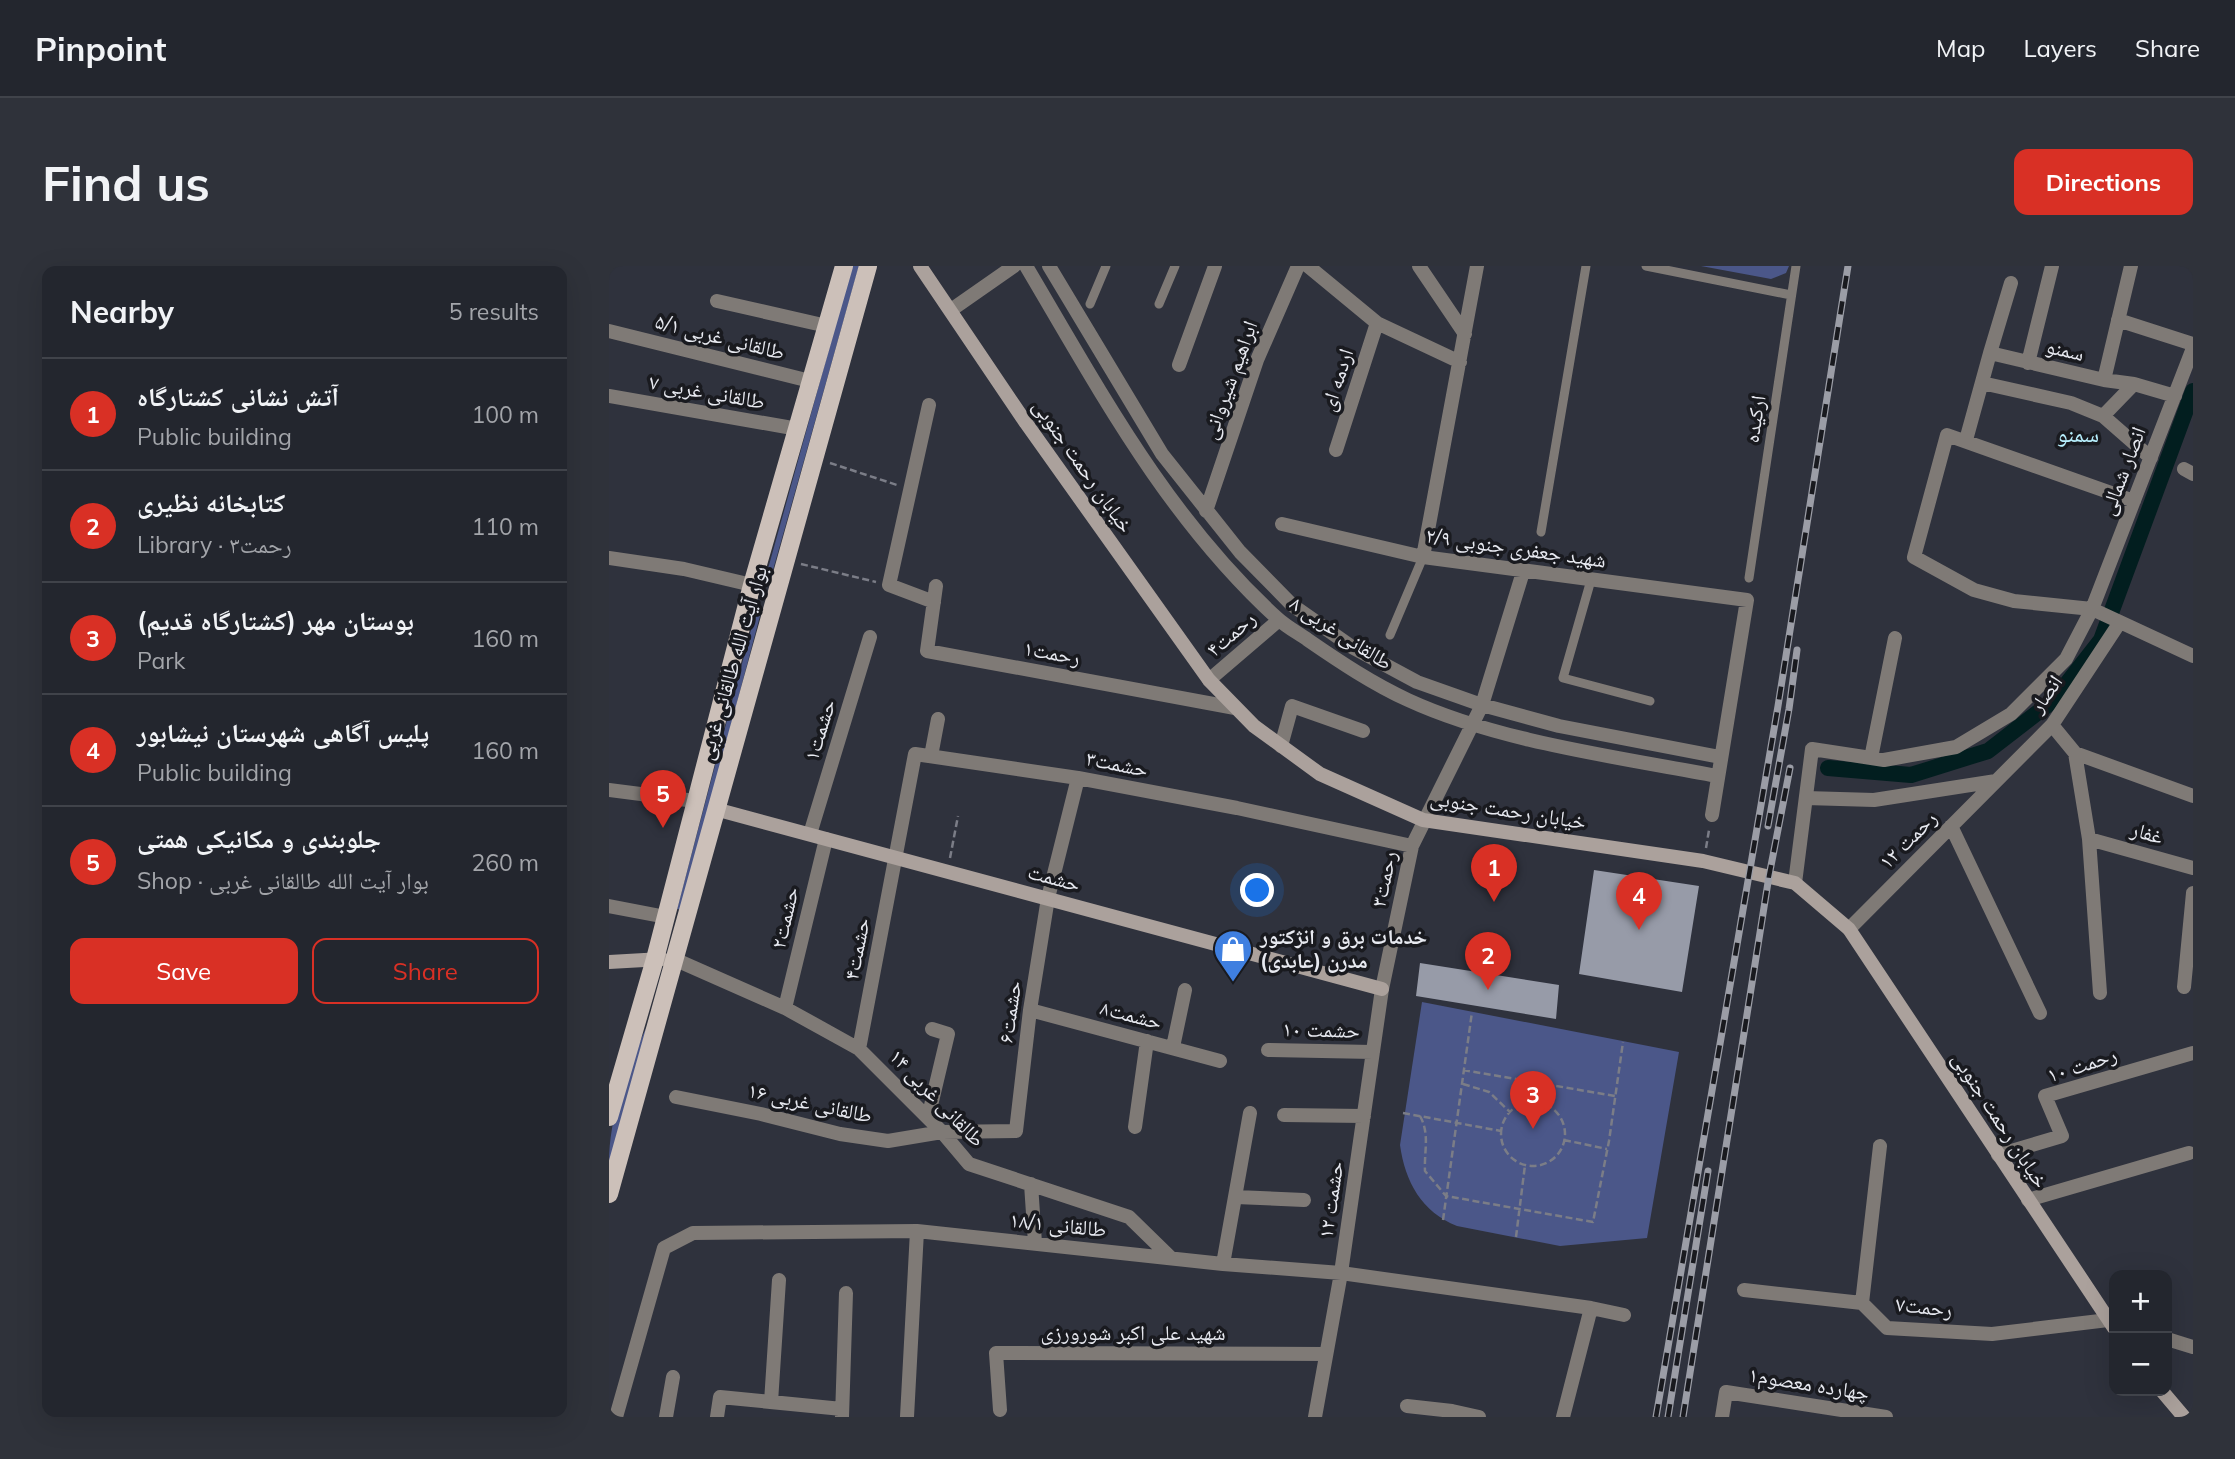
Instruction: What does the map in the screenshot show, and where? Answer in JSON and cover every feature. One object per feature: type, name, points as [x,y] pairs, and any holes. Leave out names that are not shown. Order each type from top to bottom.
[{"type":"main road","name":"بوار آیت الله طالقانی غربی","points":[[609,1117],[613,1090],[655,959],[752,586],[845,266]]},
{"type":"main road","name":"بوار آیت الله طالقانی غربی","points":[[609,1194],[868,266]]},
{"type":"main road","points":[[752,586],[777,589]]},
{"type":"street","name":"خیابان رحمت جنوبی","points":[[920,266],[1026,423],[1209,680],[1235,708],[1320,774],[1423,820],[1703,861],[1795,883],[1849,929],[2109,1320]]},
{"type":"street","points":[[951,310],[1014,266]]},
{"type":"street","name":"طالقانی غربی ۸","points":[[1026,266],[1145,465],[1225,565],[1279,620],[1342,663],[1408,700],[1471,723],[1555,745],[1717,776]]},
{"type":"street","name":"طالقانی غربی ۸","points":[[1049,266],[1162,454],[1240,552],[1292,605],[1352,646],[1417,682],[1482,705],[1559,726],[1720,757]]},
{"type":"street","points":[[1178,365],[1215,266]]},
{"type":"street","name":"ابراهیم شیروانی","points":[[1206,511],[1257,360],[1298,266]]},
{"type":"street","points":[[1308,266],[1377,323],[1460,362]]},
{"type":"street","points":[[1419,266],[1465,334]]},
{"type":"street","points":[[1423,556],[1477,266]]},
{"type":"street","points":[[2028,363],[2052,266]]},
{"type":"street","name":"سمنو","points":[[1990,354],[2104,380],[2131,266]]},
{"type":"street","points":[[1966,440],[2011,283]]},
{"type":"street","points":[[717,301],[827,326]]},
{"type":"street","points":[[2118,320],[2193,346]]},
{"type":"street","name":"اردمه ای","points":[[1336,450],[1377,323]]},
{"type":"street","name":"طالقانی غربی ۵/۱","points":[[615,332],[810,381]]},
{"type":"street","name":"انصار شمالی","points":[[1806,798],[1812,749],[1884,760],[1956,747],[2011,713],[2066,659],[2092,609],[2193,346]]},
{"type":"street","points":[[2104,380],[2134,384],[2175,396]]},
{"type":"street","points":[[1982,383],[2071,403],[2103,415],[2151,458]]},
{"type":"street","points":[[2103,415],[2134,384]]},
{"type":"street","name":"طالقانی غربی ۷","points":[[609,396],[798,429]]},
{"type":"street","points":[[929,405],[889,585],[934,601]]},
{"type":"street","points":[[2134,501],[1947,435],[1914,557],[1974,590],[2014,601],[2092,609],[2193,656]]},
{"type":"street","name":"شهید جعفری جنوبی ۲/۹","points":[[1282,524],[1423,556],[1523,572],[1747,600],[1720,757]]},
{"type":"street","points":[[609,558],[684,569],[752,586]]},
{"type":"street","name":"رحمت۳","points":[[1382,989],[1412,846],[1482,705],[1523,572]]},
{"type":"street","name":"رحمت۱","points":[[936,586],[927,651],[1235,708]]},
{"type":"street","name":"رحمت۴","points":[[1209,680],[1279,620]]},
{"type":"street","name":"انصار","points":[[1996,781],[2052,725],[2120,622]]},
{"type":"street","points":[[1313,644],[1324,626]]},
{"type":"street","name":"حشمت۱","points":[[810,834],[870,637]]},
{"type":"street","points":[[1871,758],[1895,638]]},
{"type":"street","points":[[1282,746],[1292,706],[1363,731]]},
{"type":"street","points":[[897,858],[915,754],[931,756],[939,719]]},
{"type":"street","points":[[2052,725],[2075,753],[2089,839],[2100,993]]},
{"type":"street","points":[[2075,753],[2193,796]]},
{"type":"street","name":"حشمت۳","points":[[931,756],[1078,778],[1237,808],[1412,846]]},
{"type":"street","points":[[1712,815],[1720,757]]},
{"type":"street","name":"حشمت۶","points":[[1016,1131],[1030,1010],[1048,898],[1078,778]]},
{"type":"street","points":[[1795,883],[1806,798],[1874,800],[1996,781]]},
{"type":"street","name":"رحمت ۱۲","points":[[1849,929],[1996,781]]},
{"type":"street","points":[[609,790],[695,802]]},
{"type":"street","name":"حشمت","points":[[715,808],[1382,989]]},
{"type":"street","points":[[1951,826],[2040,1013]]},
{"type":"street","name":"حشمت۲","points":[[785,1008],[826,839]]},
{"type":"street","name":"غفار","points":[[2089,839],[2193,868]]},
{"type":"street","name":"حشمت۴","points":[[859,1049],[897,858]]},
{"type":"street","points":[[2185,987],[2193,893]]},
{"type":"street","points":[[609,906],[666,917]]},
{"type":"street","points":[[609,962],[674,959]]},
{"type":"street","name":"طالقانی غربی ۱۴","points":[[674,959],[785,1008],[859,1049],[942,1132],[969,1164],[1129,1217],[1171,1258]]},
{"type":"street","name":"حشمت ۱۲","points":[[1315,1417],[1341,1273],[1382,989]]},
{"type":"street","points":[[1173,1047],[1185,990]]},
{"type":"street","name":"حشمت۸","points":[[1030,1010],[1220,1061]]},
{"type":"street","points":[[927,1118],[948,1034],[932,1029]]},
{"type":"street","points":[[1135,1127],[1147,1041]]},
{"type":"street","name":"حشمت ۱۰","points":[[1268,1050],[1373,1052]]},
{"type":"street","name":"رحمت ۱۰","points":[[1998,1155],[2062,1136],[2045,1096],[2193,1053]]},
{"type":"street","name":"طالقانی غربی ۱۶","points":[[676,1097],[839,1133],[888,1141],[942,1132],[1016,1131]]},
{"type":"street","points":[[1223,1264],[1250,1112]]},
{"type":"street","points":[[1284,1115],[1364,1116]]},
{"type":"street","points":[[1744,1290],[1862,1303],[1880,1146]]},
{"type":"street","points":[[2028,1200],[2189,1153]]},
{"type":"street","points":[[1031,1184],[1035,1243]]},
{"type":"street","points":[[1236,1197],[1304,1200]]},
{"type":"street","points":[[907,1417],[917,1231]]},
{"type":"street","name":"طالقانی ۱۸/۱","points":[[616,1417],[664,1248],[693,1233],[917,1231],[1223,1264],[1341,1273],[1624,1315]]},
{"type":"street","points":[[771,1402],[779,1280]]},
{"type":"street","points":[[717,1417],[720,1397],[842,1413],[846,1293]]},
{"type":"street","name":"رحمت۷","points":[[1862,1303],[1887,1328],[1992,1334],[2109,1324]]},
{"type":"street","points":[[1563,1417],[1591,1308]]},
{"type":"street","points":[[2172,1341],[2193,1347]]},
{"type":"street","name":"شهید علی اکبر شورورزی","points":[[1000,1410],[996,1353],[1326,1354]]},
{"type":"street","points":[[666,1417],[673,1377]]},
{"type":"street","name":"چهارده معصوم۱","points":[[1721,1417],[1726,1392],[1886,1417]]},
{"type":"street","points":[[2165,1396],[2170,1417]]},
{"type":"street","points":[[2166,1396],[2184,1417]]},
{"type":"street","points":[[1407,1406],[1479,1417]]},
{"type":"lane","points":[[1090,304],[1106,266]]},
{"type":"lane","points":[[1159,304],[1175,266]]},
{"type":"lane","points":[[1541,532],[1586,266]]},
{"type":"lane","points":[[1646,266],[1791,295]]},
{"type":"lane","name":"ارکیده","points":[[1749,578],[1796,266]]},
{"type":"lane","points":[[1390,635],[1423,556]]},
{"type":"lane","points":[[1591,580],[1563,678],[1650,701]]},
{"type":"path","points":[[814,458],[910,490]]},
{"type":"path","points":[[785,560],[889,585]]},
{"type":"path","points":[[1703,861],[1712,815]]},
{"type":"path","points":[[947,871],[958,816]]},
{"type":"path","points":[[1443,1220],[1472,1012]]},
{"type":"path","points":[[1420,1116],[1426,1126],[1425,1171],[1446,1196],[1593,1222],[1623,1042]]},
{"type":"path","points":[[1463,1070],[1616,1096]]},
{"type":"path","points":[[1462,1084],[1489,1092],[1510,1112]]},
{"type":"path","points":[[1540,1103],[1542,1084]]},
{"type":"path","points":[[1529,1103],[1540,1103],[1550,1107],[1558,1115],[1563,1124],[1564,1140],[1558,1154],[1550,1161],[1541,1165],[1525,1165],[1506,1151],[1501,1131],[1510,1112],[1529,1103]]},
{"type":"path","points":[[1403,1113],[1501,1131]]},
{"type":"path","points":[[1564,1140],[1607,1149]]},
{"type":"path","points":[[1516,1237],[1525,1165]]},
{"type":"shaded area","points":[[852,266],[859,266],[771,577],[766,576]]},
{"type":"shaded area","points":[[1701,266],[1789,266],[1786,273],[1771,279]]},
{"type":"shaded area","points":[[756,611],[761,612],[682,910],[677,909]]},
{"type":"shaded area","points":[[1422,1002],[1679,1052],[1647,1238],[1560,1246],[1457,1226],[1434,1213],[1425,1204],[1411,1183],[1400,1145]]},
{"type":"shaded area","points":[[647,1026],[609,1164],[616,1111]]},
{"type":"building","points":[[1594,870],[1699,886],[1682,992],[1579,974]]},
{"type":"building","points":[[1420,963],[1559,985],[1556,1019],[1416,996]]},
{"type":"waterway","points":[[1828,768],[1911,775],[1988,751],[2054,700],[2101,640],[2193,391]]},
{"type":"railway","points":[[1656,1417],[1778,706],[1848,266]]},
{"type":"railway","points":[[1768,826],[1797,650]]},
{"type":"railway","points":[[1683,1417],[1769,876],[1790,768]]},
{"type":"railway","points":[[1668,1417],[1708,1171]]},
{"type":"place","name":"جلوبندی و مکانیکی همتی","points":[[663,828]]},
{"type":"place","name":"آتش نشانی کشتارگاه","points":[[1494,902]]},
{"type":"place","name":"پلیس آگاهی شهرستان نیشابور","points":[[1639,930]]},
{"type":"place","name":"خدمات برق و انژکتور مدرن (عابدی)","points":[[1233,983]]},
{"type":"place","name":"کتابخانه نظیری","points":[[1488,990]]},
{"type":"place","name":"(بوستان مهر (کشتارگاه قدیم","points":[[1533,1129]]},
{"type":"district","name":"سمنو","points":[[2078,434]]}]
